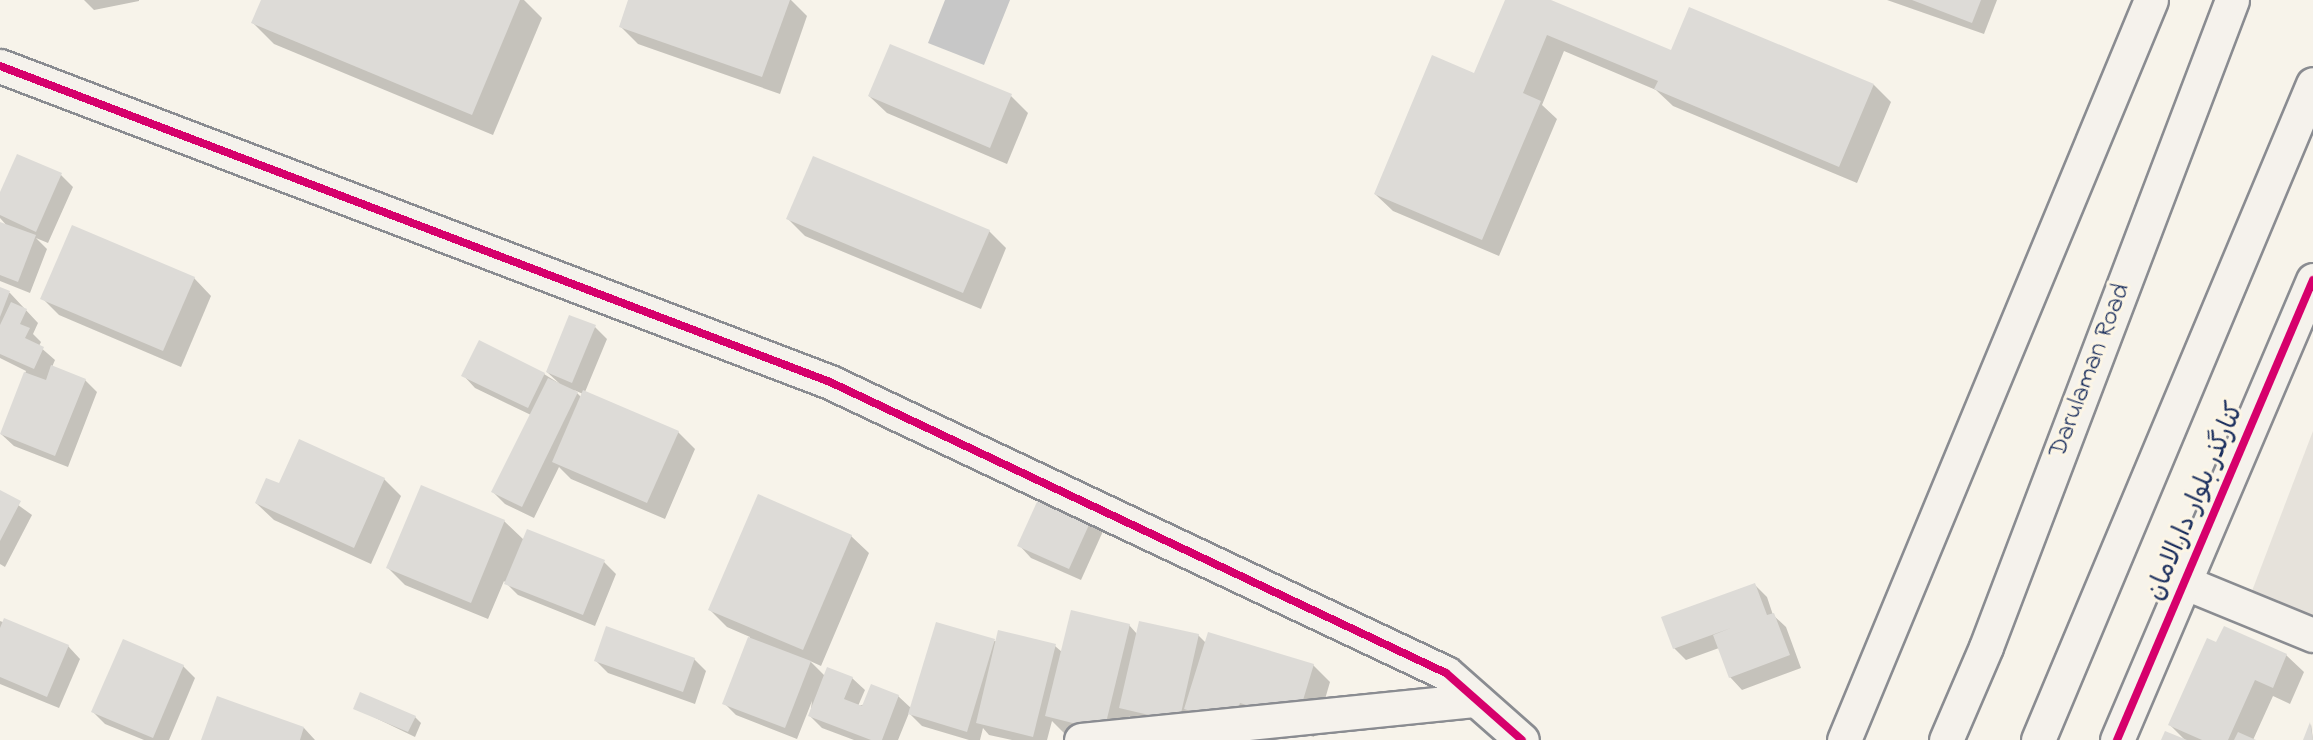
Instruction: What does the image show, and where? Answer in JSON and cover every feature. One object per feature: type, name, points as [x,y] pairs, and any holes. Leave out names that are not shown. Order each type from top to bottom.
[{"type":"street","points":[[1844,740],[2151,0]]},
{"type":"street","name":"Darulaman Road","points":[[1946,740],[1986,647],[2232,0]]},
{"type":"street","points":[[0,66],[830,382],[1446,673],[1522,740]]},
{"type":"street","points":[[2038,740],[2313,84]]},
{"type":"street","name":"کنارگذر بلوار دارالامان","points":[[2117,740],[2186,583],[2313,280]]},
{"type":"street","points":[[2186,583],[2313,635]]},
{"type":"street","points":[[1081,740],[1476,700]]},
{"type":"shaded area","points":[[945,0],[1010,0],[984,65],[928,43]]},
{"type":"shaded area","points":[[2313,431],[2313,618],[2252,591]]},
{"type":"building","points":[[261,0],[520,0],[472,115],[251,23]]},
{"type":"building","points":[[628,0],[790,0],[762,77],[619,27]]},
{"type":"building","points":[[1505,0],[1551,0],[1671,50],[1689,7],[1874,84],[1839,167],[1654,89],[1658,81],[1547,35],[1523,93],[1541,101],[1482,240],[1374,194],[1432,55],[1474,73]]},
{"type":"building","points":[[1912,0],[1981,0],[1972,23]]},
{"type":"building","points":[[890,44],[1012,94],[990,148],[868,96]]},
{"type":"building","points":[[17,154],[62,173],[36,232],[0,215],[0,192]]},
{"type":"building","points":[[813,156],[990,230],[963,293],[786,219]]},
{"type":"building","points":[[0,222],[36,235],[18,282],[0,275]]},
{"type":"building","points":[[72,225],[195,277],[163,351],[40,299]]},
{"type":"building","points":[[0,287],[10,291],[0,317]]},
{"type":"building","points":[[11,302],[27,309],[20,324],[30,328],[25,338],[44,347],[34,369],[0,354],[0,325]]},
{"type":"building","points":[[569,315],[596,325],[572,383],[546,372]]},
{"type":"building","points":[[479,340],[545,373],[528,408],[461,376]]},
{"type":"building","points":[[51,365],[86,379],[55,456],[0,434],[24,372],[46,380]]},
{"type":"building","points":[[548,378],[578,392],[522,507],[491,492]]},
{"type":"building","points":[[583,390],[679,431],[647,503],[552,462]]},
{"type":"building","points":[[299,439],[385,478],[354,548],[255,503],[266,478],[279,483]]},
{"type":"building","points":[[421,485],[505,520],[471,603],[386,568]]},
{"type":"building","points":[[0,490],[21,501],[0,541]]},
{"type":"building","points":[[1041,493],[1093,516],[1069,569],[1017,546]]},
{"type":"building","points":[[758,494],[852,535],[803,650],[708,610]]},
{"type":"building","points":[[527,529],[605,560],[583,615],[504,584]]},
{"type":"building","points":[[1755,583],[1767,615],[1774,613],[1790,655],[1729,678],[1713,635],[1731,628],[1673,649],[1661,617]]},
{"type":"building","points":[[1071,610],[1130,624],[1104,731],[1045,716]]},
{"type":"building","points":[[4,618],[69,645],[47,697],[0,677],[0,628]]},
{"type":"building","points":[[1139,621],[1199,634],[1179,722],[1119,708]]},
{"type":"building","points":[[936,622],[995,639],[967,732],[908,714]]},
{"type":"building","points":[[606,626],[695,658],[683,692],[594,661]]},
{"type":"building","points":[[2224,626],[2287,654],[2273,688],[2255,680],[2228,740],[2202,740],[2168,725],[2207,638],[2216,642]]},
{"type":"building","points":[[998,630],[1056,644],[1033,737],[976,723]]},
{"type":"building","points":[[1208,632],[1314,664],[1297,720],[1240,703],[1233,724],[1184,709]]},
{"type":"building","points":[[748,637],[811,661],[785,728],[722,704]]},
{"type":"building","points":[[123,639],[184,665],[153,738],[91,712]]},
{"type":"building","points":[[827,667],[853,677],[844,699],[862,706],[871,684],[899,695],[882,740],[871,740],[808,716]]},
{"type":"building","points":[[360,692],[416,716],[408,732],[353,709]]},
{"type":"building","points":[[217,696],[304,727],[300,740],[201,740]]},
{"type":"building","points":[[2310,722],[2313,740],[2303,740]]},
{"type":"building","points":[[2165,731],[2187,740],[2161,740]]},
{"type":"building","points":[[2238,732],[2256,740],[2234,740]]},
{"type":"cycle path","points":[[0,66],[830,382],[1446,673],[1522,740]]},
{"type":"cycle path","points":[[2117,740],[2313,280]]}]
